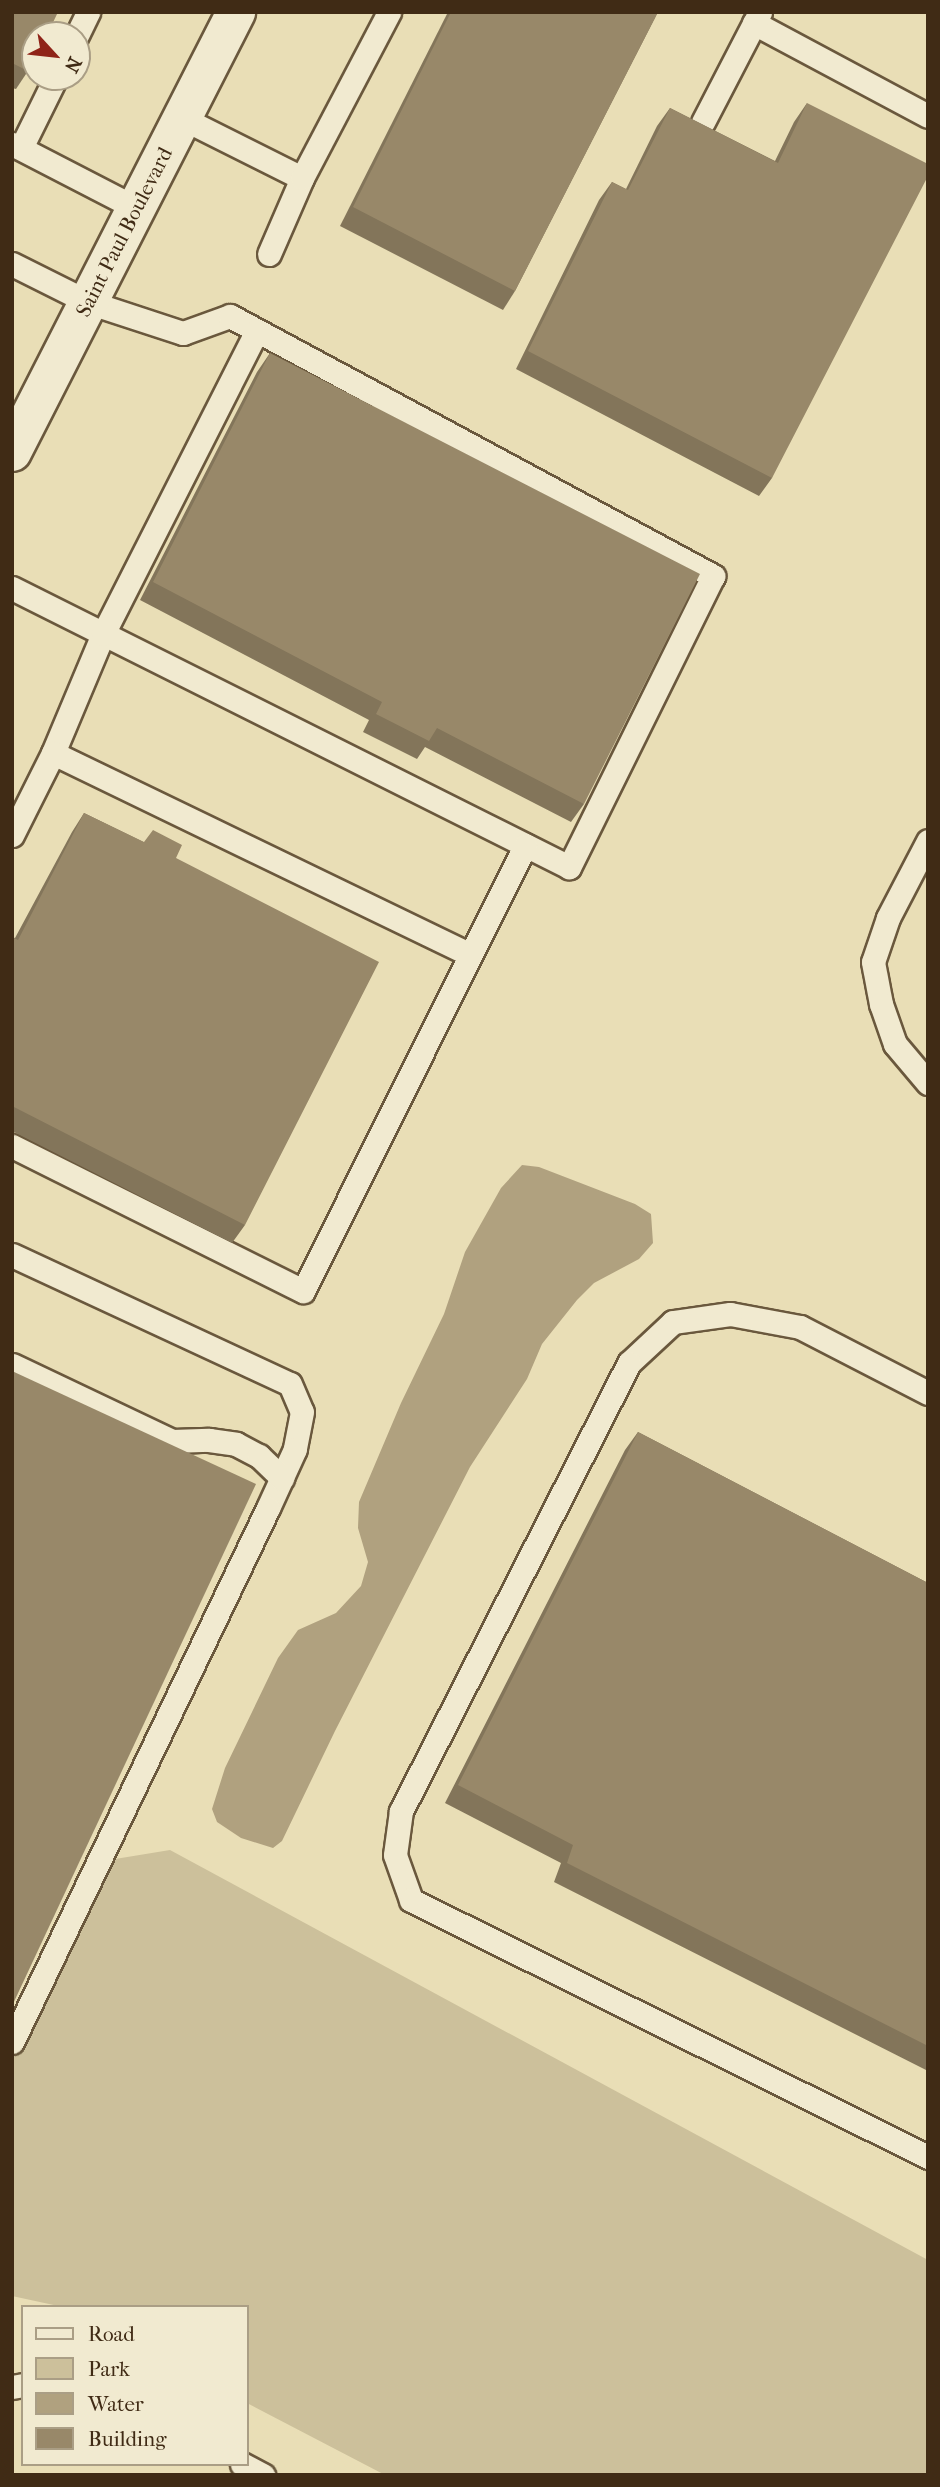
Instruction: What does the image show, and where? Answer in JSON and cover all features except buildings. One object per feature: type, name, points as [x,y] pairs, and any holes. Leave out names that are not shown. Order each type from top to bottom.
[{"type":"street","name":"Saint Paul Boulevard","points":[[12,452],[236,12]]},
{"type":"lane","points":[[269,254],[302,178],[389,12]]},
{"type":"lane","points":[[703,122],[757,18],[928,116]]},
{"type":"lane","points":[[49,91],[17,146],[136,208]]},
{"type":"lane","points":[[183,118],[302,178]]},
{"type":"lane","points":[[12,264],[88,302],[183,333],[230,316],[713,576],[569,867],[12,588]]},
{"type":"lane","points":[[12,835],[53,753],[103,634],[257,331]]},
{"type":"lane","points":[[53,753],[470,956]]},
{"type":"lane","points":[[928,841],[888,918],[873,962],[881,1004],[895,1044],[928,1083]]},
{"type":"lane","points":[[12,1146],[303,1291],[525,845]]},
{"type":"lane","points":[[12,1255],[290,1384],[302,1412],[295,1449],[282,1478],[12,2042]]},
{"type":"lane","points":[[928,1393],[800,1327],[730,1314],[673,1322],[629,1363],[401,1811],[395,1855],[411,1900],[928,2157]]},
{"type":"lane","points":[[12,1365],[172,1441],[209,1440],[236,1444],[259,1456],[282,1478]]},
{"type":"lane","points":[[246,2466],[263,2475]]},
{"type":"green space","points":[[170,1850],[928,2260],[928,2475],[385,2475],[248,2404],[248,2305],[54,2305],[12,2296],[12,2055],[109,1860]]},
{"type":"water","points":[[522,1165],[539,1167],[635,1204],[651,1214],[653,1243],[639,1259],[594,1283],[542,1344],[527,1379],[470,1467],[282,1841],[273,1848],[241,1838],[217,1822],[212,1809],[225,1768],[278,1658],[298,1630],[336,1613],[361,1586],[368,1562],[358,1528],[359,1502],[401,1403],[444,1314],[465,1252],[501,1188]]}]
